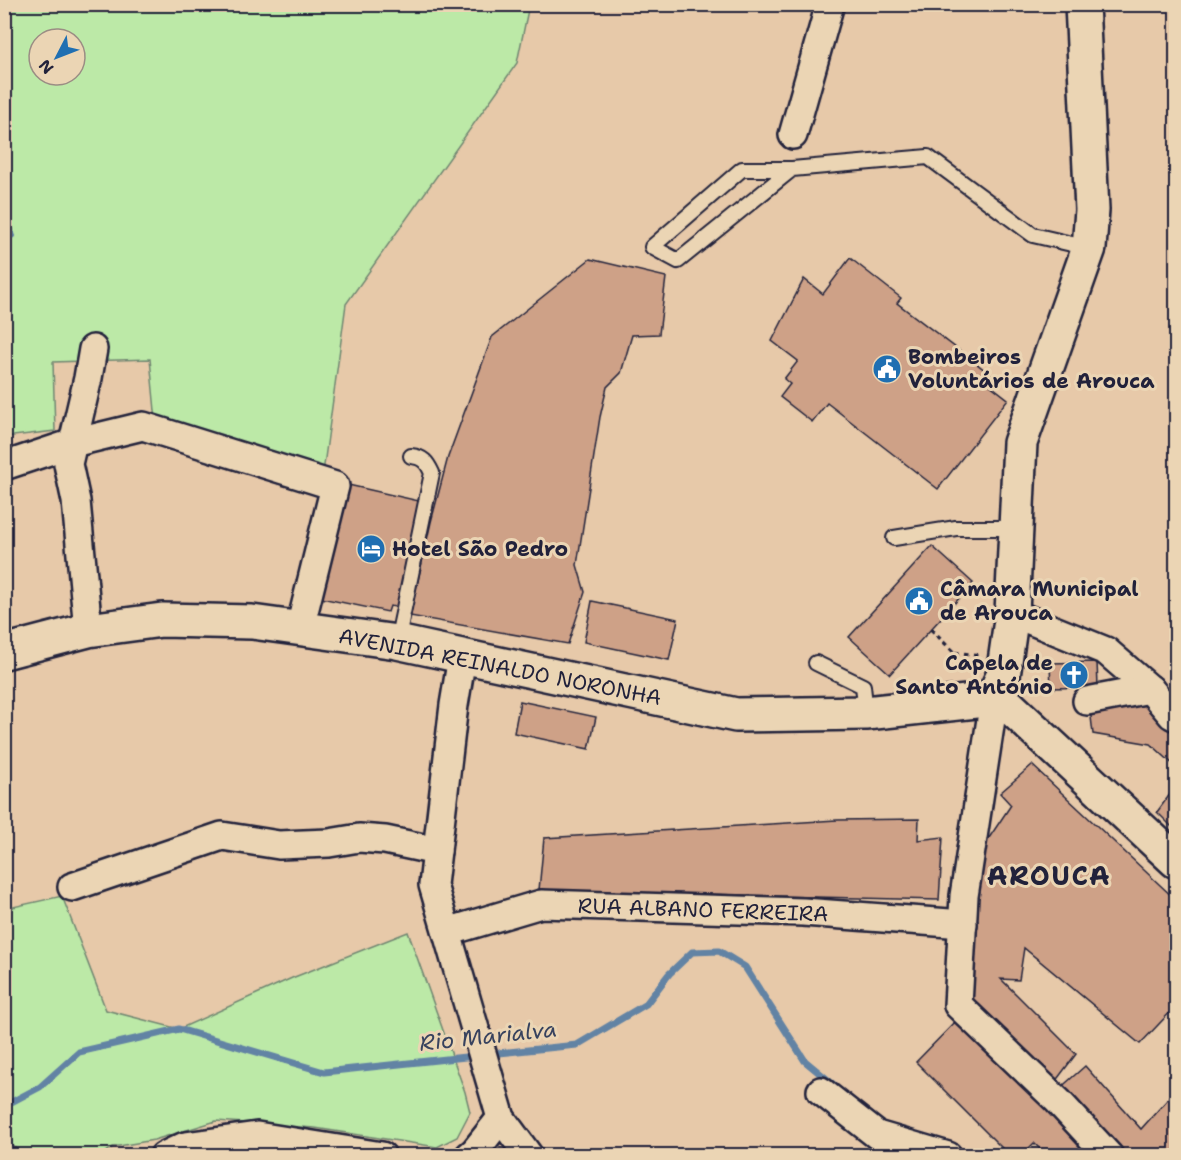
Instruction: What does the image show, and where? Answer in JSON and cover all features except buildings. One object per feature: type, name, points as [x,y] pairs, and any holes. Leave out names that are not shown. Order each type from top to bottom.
[{"type":"main road","points":[[1082,4],[1092,210],[1089,249],[1020,443],[1012,613],[1003,676],[995,693],[1176,861]]},
{"type":"main road","name":"AVENIDA REINALDO NORONHA","points":[[4,652],[88,630],[162,620],[252,622],[397,642],[736,715],[866,713],[985,700],[995,693]]},
{"type":"street","points":[[793,135],[830,4]]},
{"type":"street","points":[[88,630],[76,501],[68,464],[93,349]]},
{"type":"street","points":[[4,465],[73,443],[143,426],[335,486],[300,628]]},
{"type":"street","points":[[1012,613],[1106,651],[1150,688],[1176,717]]},
{"type":"street","points":[[462,657],[454,705],[433,885],[501,1118],[529,1155]]},
{"type":"street","points":[[1087,701],[1150,688]]},
{"type":"street","points":[[995,693],[964,896],[958,1005],[1058,1101],[1109,1155]]},
{"type":"street","points":[[72,887],[222,836],[279,845],[314,844],[359,838],[385,840],[437,851]]},
{"type":"street","name":"RUA ALBANO FERREIRA","points":[[447,932],[541,904],[803,912],[963,924]]},
{"type":"street","points":[[821,1091],[877,1135],[948,1155]]},
{"type":"street","points":[[469,1155],[475,1151],[501,1118]]},
{"type":"street","points":[[164,1155],[186,1146],[257,1136],[382,1155]]},
{"type":"lane","points":[[792,168],[678,261],[652,247],[742,169],[792,168],[928,157],[1033,235],[1089,249]]},
{"type":"lane","points":[[397,642],[432,473],[427,462],[419,456],[411,456]]},
{"type":"lane","points":[[894,538],[956,528],[1017,528]]},
{"type":"lane","points":[[816,663],[863,686],[866,713]]},
{"type":"path","points":[[931,629],[955,653],[958,674]]},
{"type":"path","points":[[955,653],[976,654]]},
{"type":"green space","points":[[4,5],[529,5],[517,63],[346,304],[323,473],[156,421],[150,359],[53,362],[55,431],[5,437]]},
{"type":"green space","points":[[62,896],[106,1010],[179,1029],[292,978],[408,932],[470,1112],[457,1137],[437,1147],[315,1128],[216,1121],[154,1140],[113,1147],[102,1155],[25,1155],[5,1140],[4,909]]},
{"type":"waterway","points":[[4,221],[12,235]]},
{"type":"waterway","name":"Rio Marialva","points":[[489,1054],[577,1045],[646,1004],[669,974],[692,952],[719,951],[745,967],[805,1061],[834,1085]]},
{"type":"waterway","name":"Rio Marialva","points":[[4,1106],[40,1087],[79,1052],[179,1029],[324,1072],[475,1056]]},
{"type":"place","name":"Bombeiros Voluntários de Arouca","points":[[887,369]]},
{"type":"place","name":"Hotel São Pedro","points":[[371,549]]},
{"type":"place","name":"Câmara Municipal de Arouca","points":[[919,601]]},
{"type":"place","name":"Capela de Santo António","points":[[1074,675]]},
{"type":"district","name":"AROUCA","points":[[1049,875]]}]
